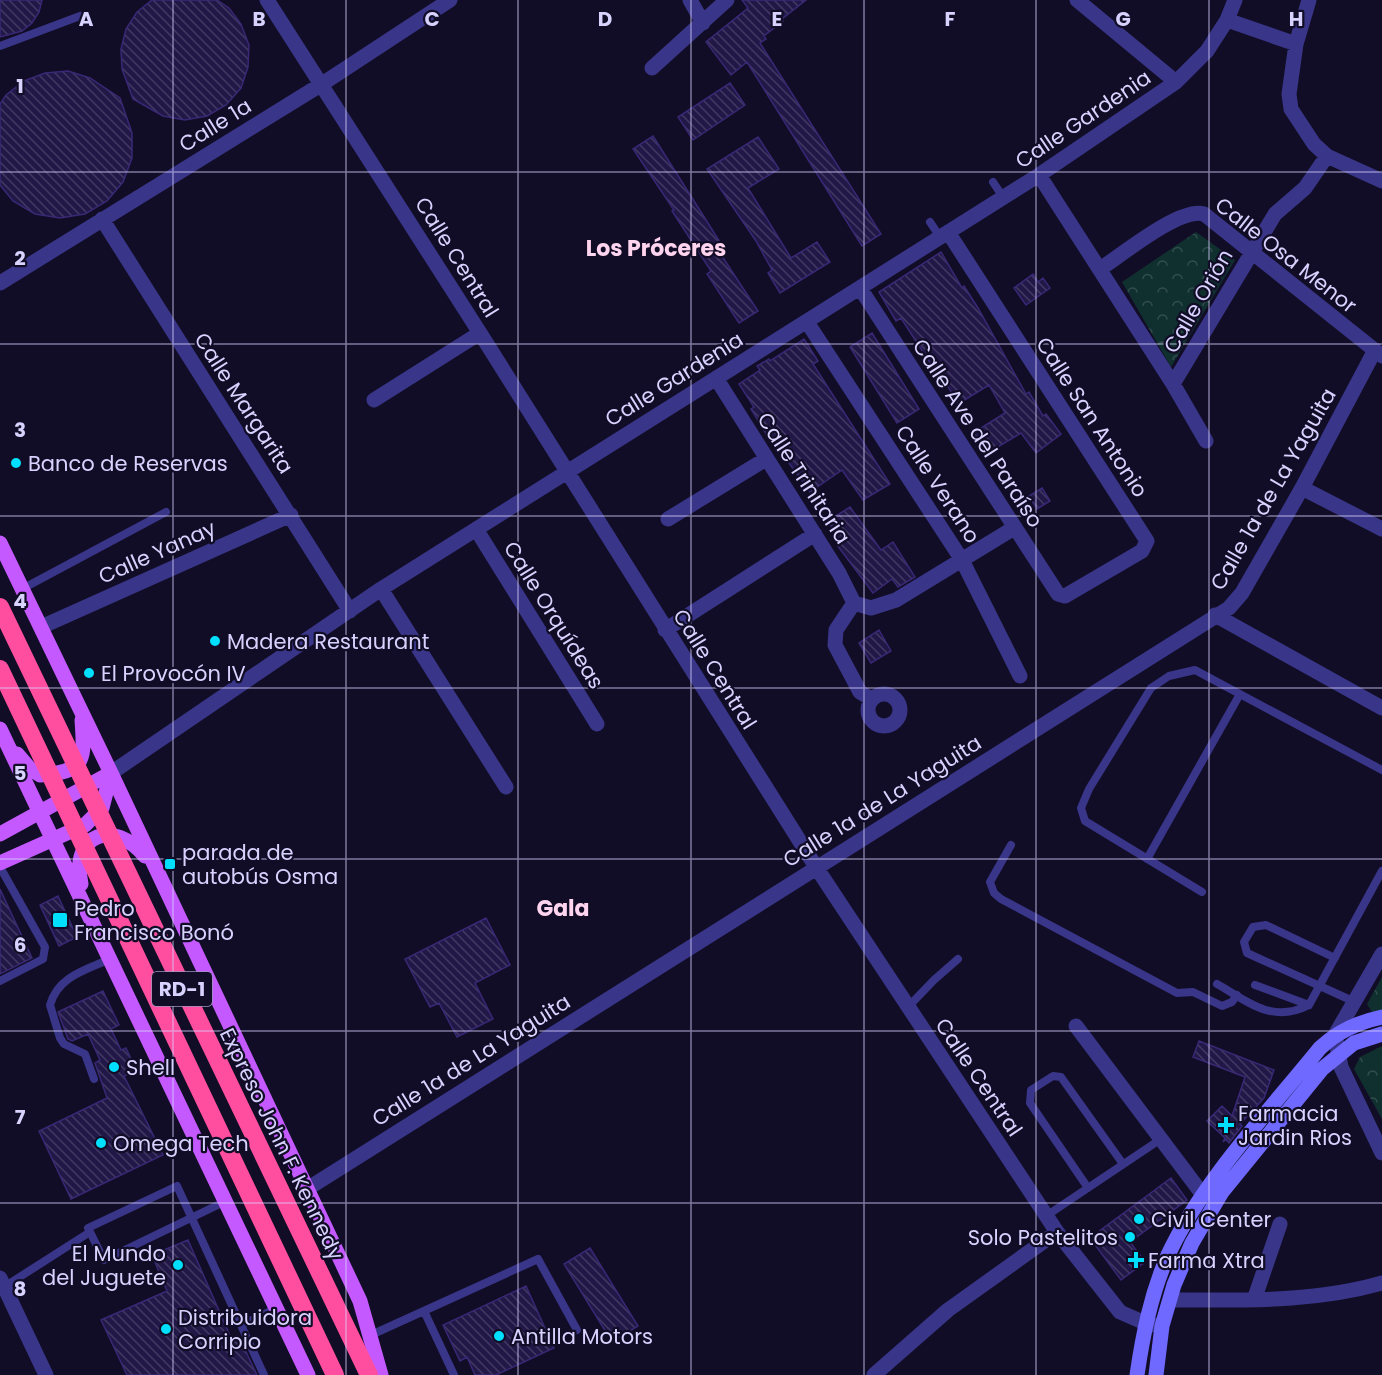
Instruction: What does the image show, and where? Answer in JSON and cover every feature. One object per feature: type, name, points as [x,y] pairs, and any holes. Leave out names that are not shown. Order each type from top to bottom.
[{"type":"highway","name":"Expreso John F. Kennedy","points":[[0,607],[372,1373]]},
{"type":"highway","name":"RD-1","points":[[0,669],[335,1375]]},
{"type":"main road","points":[[0,543],[111,772],[360,1301],[371,1335],[372,1373]]},
{"type":"main road","points":[[3,735],[29,768],[40,775],[61,773],[80,762],[83,753],[81,711]]},
{"type":"main road","name":"RD-1","points":[[3,735],[308,1375]]},
{"type":"main road","points":[[0,834],[111,772]]},
{"type":"main road","points":[[0,865],[85,825],[102,808],[111,772]]},
{"type":"main road","points":[[85,906],[77,866],[80,854],[94,840],[113,834],[125,837],[155,867]]},
{"type":"main road","points":[[1137,1375],[1144,1323],[1168,1255],[1203,1195],[1320,1048],[1335,1035],[1362,1022],[1382,1017]]},
{"type":"main road","points":[[1156,1375],[1162,1326],[1170,1300],[1192,1243],[1222,1192],[1322,1069],[1337,1054],[1354,1042],[1382,1034]]},
{"type":"street","name":"Calle Central","points":[[267,0],[567,470],[665,630],[816,867],[1046,1216],[1120,1312],[1144,1323],[1162,1326]]},
{"type":"street","name":"Calle 1a","points":[[0,283],[322,84],[450,0]]},
{"type":"street","points":[[690,0],[703,23]]},
{"type":"street","points":[[652,68],[727,0]]},
{"type":"street","points":[[1077,0],[1176,82]]},
{"type":"street","name":"Calle Gardenia","points":[[111,772],[381,589],[1039,175],[1176,82],[1207,51],[1227,20],[1235,0]]},
{"type":"street","points":[[1310,0],[1296,44],[1289,94],[1291,109],[1314,144],[1327,156],[1382,181]]},
{"type":"street","points":[[1227,20],[1296,44]]},
{"type":"street","name":"Calle Orión","points":[[1173,384],[1275,214],[1305,188],[1327,156]]},
{"type":"street","points":[[1039,175],[1173,384],[1206,441]]},
{"type":"street","name":"Calle Osa Menor","points":[[1100,269],[1179,218],[1197,212],[1204,214],[1378,353]]},
{"type":"street","name":"Calle Margarita","points":[[102,219],[350,611]]},
{"type":"street","name":"Calle San Antonio","points":[[944,235],[1147,541],[1142,551],[1065,596]]},
{"type":"street","name":"Calle Ave del Paraíso","points":[[860,288],[1014,528],[1058,594],[1065,596]]},
{"type":"street","name":"Calle Verano","points":[[807,322],[962,560],[1020,676]]},
{"type":"street","points":[[374,400],[480,333]]},
{"type":"street","name":"Calle 1a de La Yaguita","points":[[307,1189],[1229,608],[1242,593],[1378,353]]},
{"type":"street","name":"Calle Trinitaria","points":[[716,378],[815,534],[854,603]]},
{"type":"street","points":[[668,519],[766,459]]},
{"type":"street","points":[[1302,488],[1382,529]]},
{"type":"street","name":"Calle Yanay","points":[[41,627],[291,515]]},
{"type":"street","points":[[872,699],[860,692],[835,645],[836,630],[854,603],[871,608],[897,600],[1014,528]]},
{"type":"street","name":"Calle Orquídeas","points":[[476,529],[597,724]]},
{"type":"street","points":[[665,630],[815,534]]},
{"type":"street","points":[[381,589],[506,787]]},
{"type":"street","points":[[1215,615],[1382,708]]},
{"type":"street","points":[[1382,954],[1335,1035],[1337,1054],[1382,1153]]},
{"type":"street","points":[[1076,1026],[1203,1195]]},
{"type":"street","points":[[1254,1300],[1280,1224]]},
{"type":"street","points":[[874,1375],[948,1310],[1057,1232]]},
{"type":"street","points":[[2,1283],[46,1375]]},
{"type":"street","points":[[1170,1300],[1277,1300],[1362,1289],[1382,1283]]},
{"type":"lane","points":[[0,46],[80,16]]},
{"type":"lane","points":[[993,182],[1003,197]]},
{"type":"lane","points":[[930,222],[944,235]]},
{"type":"lane","points":[[21,589],[166,512]]},
{"type":"lane","points":[[1202,892],[1085,821],[1081,808],[1089,789],[1151,688],[1169,676],[1195,670],[1382,770]]},
{"type":"lane","points":[[1147,859],[1240,694]]},
{"type":"lane","points":[[1011,845],[990,882],[994,893],[1000,899],[1177,993],[1193,992],[1222,1006],[1232,1002],[1237,995]]},
{"type":"lane","points":[[0,865],[45,946],[46,953],[43,959],[0,981]]},
{"type":"lane","points":[[1217,984],[1270,1012],[1287,1014],[1309,1005],[1382,871]]},
{"type":"lane","points":[[1335,958],[1266,925],[1253,927],[1245,942],[1247,953],[1355,1002]]},
{"type":"lane","points":[[94,1079],[85,1054],[64,1044],[60,1038],[50,1005],[59,986],[68,978],[110,959]]},
{"type":"lane","points":[[909,1007],[958,959]]},
{"type":"lane","points":[[1255,985],[1309,1005]]},
{"type":"lane","points":[[1088,1188],[1030,1103],[1031,1090],[1053,1076],[1061,1077],[1123,1164]]},
{"type":"lane","points":[[1046,1216],[1161,1139]]},
{"type":"lane","points":[[226,1201],[191,1220],[104,1260],[90,1232],[89,1226],[176,1186],[191,1220],[264,1375]]},
{"type":"lane","points":[[2,1283],[90,1232]]},
{"type":"lane","points":[[371,1335],[538,1259],[577,1330]]},
{"type":"lane","points":[[241,1325],[277,1308]]},
{"type":"lane","points":[[424,1311],[454,1375]]},
{"type":"green space","points":[[1196,232],[1235,260],[1171,367],[1122,282]]},
{"type":"green space","points":[[1382,977],[1382,1016],[1375,1017],[1367,1004]]},
{"type":"green space","points":[[1382,1046],[1382,1119],[1354,1069],[1360,1057]]},
{"type":"building","points":[[0,0],[42,0],[39,12],[32,23],[22,31],[0,37]]},
{"type":"building","points":[[152,0],[217,0],[229,8],[241,24],[249,45],[248,67],[241,88],[226,105],[207,116],[185,120],[163,116],[133,99],[122,69],[121,49],[126,29],[137,12]]},
{"type":"building","points":[[742,0],[806,0],[782,19],[783,21],[764,36],[766,39],[760,43],[881,234],[862,246],[747,62],[731,75],[706,42],[748,8]]},
{"type":"building","points":[[68,71],[90,78],[120,98],[132,133],[132,158],[123,182],[107,201],[85,214],[60,218],[35,214],[13,201],[0,185],[0,104],[6,95],[24,81],[45,73]]},
{"type":"building","points":[[730,83],[745,105],[693,140],[678,117]]},
{"type":"building","points":[[653,136],[725,250],[720,253],[758,311],[739,323],[707,274],[711,271],[672,211],[674,210],[633,149]]},
{"type":"building","points":[[758,137],[779,169],[748,188],[791,258],[817,242],[830,262],[780,293],[768,273],[772,270],[756,241],[707,169]]},
{"type":"building","points":[[941,252],[962,288],[964,286],[978,308],[1026,394],[1029,392],[1043,416],[1046,414],[1061,434],[1036,453],[1021,433],[986,454],[973,433],[1005,413],[989,385],[958,404],[935,364],[932,366],[901,318],[896,321],[879,292]]},
{"type":"building","points":[[1033,274],[1038,282],[1043,278],[1050,288],[1026,305],[1014,288]]},
{"type":"building","points":[[872,333],[919,409],[897,423],[850,347]]},
{"type":"building","points":[[804,339],[818,361],[813,364],[890,484],[863,500],[842,470],[810,492],[778,448],[776,450],[751,409],[754,407],[739,384],[760,370],[757,366],[769,359],[770,361]]},
{"type":"building","points":[[1042,488],[1050,501],[1037,509],[1029,496]]},
{"type":"building","points":[[850,507],[881,550],[893,542],[915,577],[898,587],[892,579],[873,593],[837,545],[841,543],[828,521]]},
{"type":"building","points":[[879,630],[891,651],[871,663],[859,643]]},
{"type":"building","points":[[0,889],[32,958],[0,974]]},
{"type":"building","name":"Pedro Francisco Bonó","points":[[58,896],[77,937],[59,946],[40,905]]},
{"type":"building","points":[[486,918],[510,965],[475,983],[493,1019],[457,1037],[439,1003],[430,1007],[405,959]]},
{"type":"building","name":"Omega Tech","points":[[103,991],[119,1025],[111,1029],[121,1050],[126,1048],[136,1070],[124,1076],[163,1155],[71,1199],[39,1131],[107,1098],[95,1063],[100,1060],[88,1034],[72,1041],[68,1039],[58,1012]]},
{"type":"building","points":[[1199,1041],[1274,1070],[1264,1098],[1240,1124],[1242,1126],[1229,1143],[1226,1139],[1223,1142],[1225,1138],[1207,1121],[1222,1106],[1232,1116],[1245,1077],[1193,1057]]},
{"type":"building","name":"Civil Center","points":[[1171,1178],[1187,1200],[1130,1242],[1145,1262],[1121,1280],[1090,1238]]},
{"type":"building","name":"Distribuidora Corripio","points":[[188,1240],[232,1340],[239,1337],[257,1375],[127,1375],[101,1320],[167,1291],[152,1255]]},
{"type":"building","points":[[590,1248],[638,1326],[612,1342],[564,1264]]},
{"type":"building","name":"Antilla Motors","points":[[526,1286],[554,1348],[496,1375],[475,1375],[467,1357],[460,1361],[443,1325]]},
{"type":"place","name":"Banco de Reservas","points":[[16,463]]},
{"type":"place","name":"Madera Restaurant","points":[[215,641]]},
{"type":"place","name":"El Provocón IV","points":[[89,673]]},
{"type":"place","name":"parada de autobús Osma","points":[[170,864]]},
{"type":"place","name":"Pedro Francisco Bonó","points":[[60,920]]},
{"type":"place","name":"Shell","points":[[114,1067]]},
{"type":"place","name":"Farmacia Jardin Rios","points":[[1226,1125]]},
{"type":"place","name":"Omega Tech","points":[[101,1143]]},
{"type":"place","name":"Civil Center","points":[[1139,1219]]},
{"type":"place","name":"Solo Pastelitos","points":[[1130,1237]]},
{"type":"place","name":"Farma Xtra","points":[[1136,1260]]},
{"type":"place","name":"El Mundo del Juguete","points":[[178,1265]]},
{"type":"place","name":"Distribuidora Corripio","points":[[166,1329]]},
{"type":"place","name":"Antilla Motors","points":[[499,1336]]},
{"type":"district","name":"Los Próceres","points":[[656,248]]},
{"type":"district","name":"Gala","points":[[563,908]]}]
